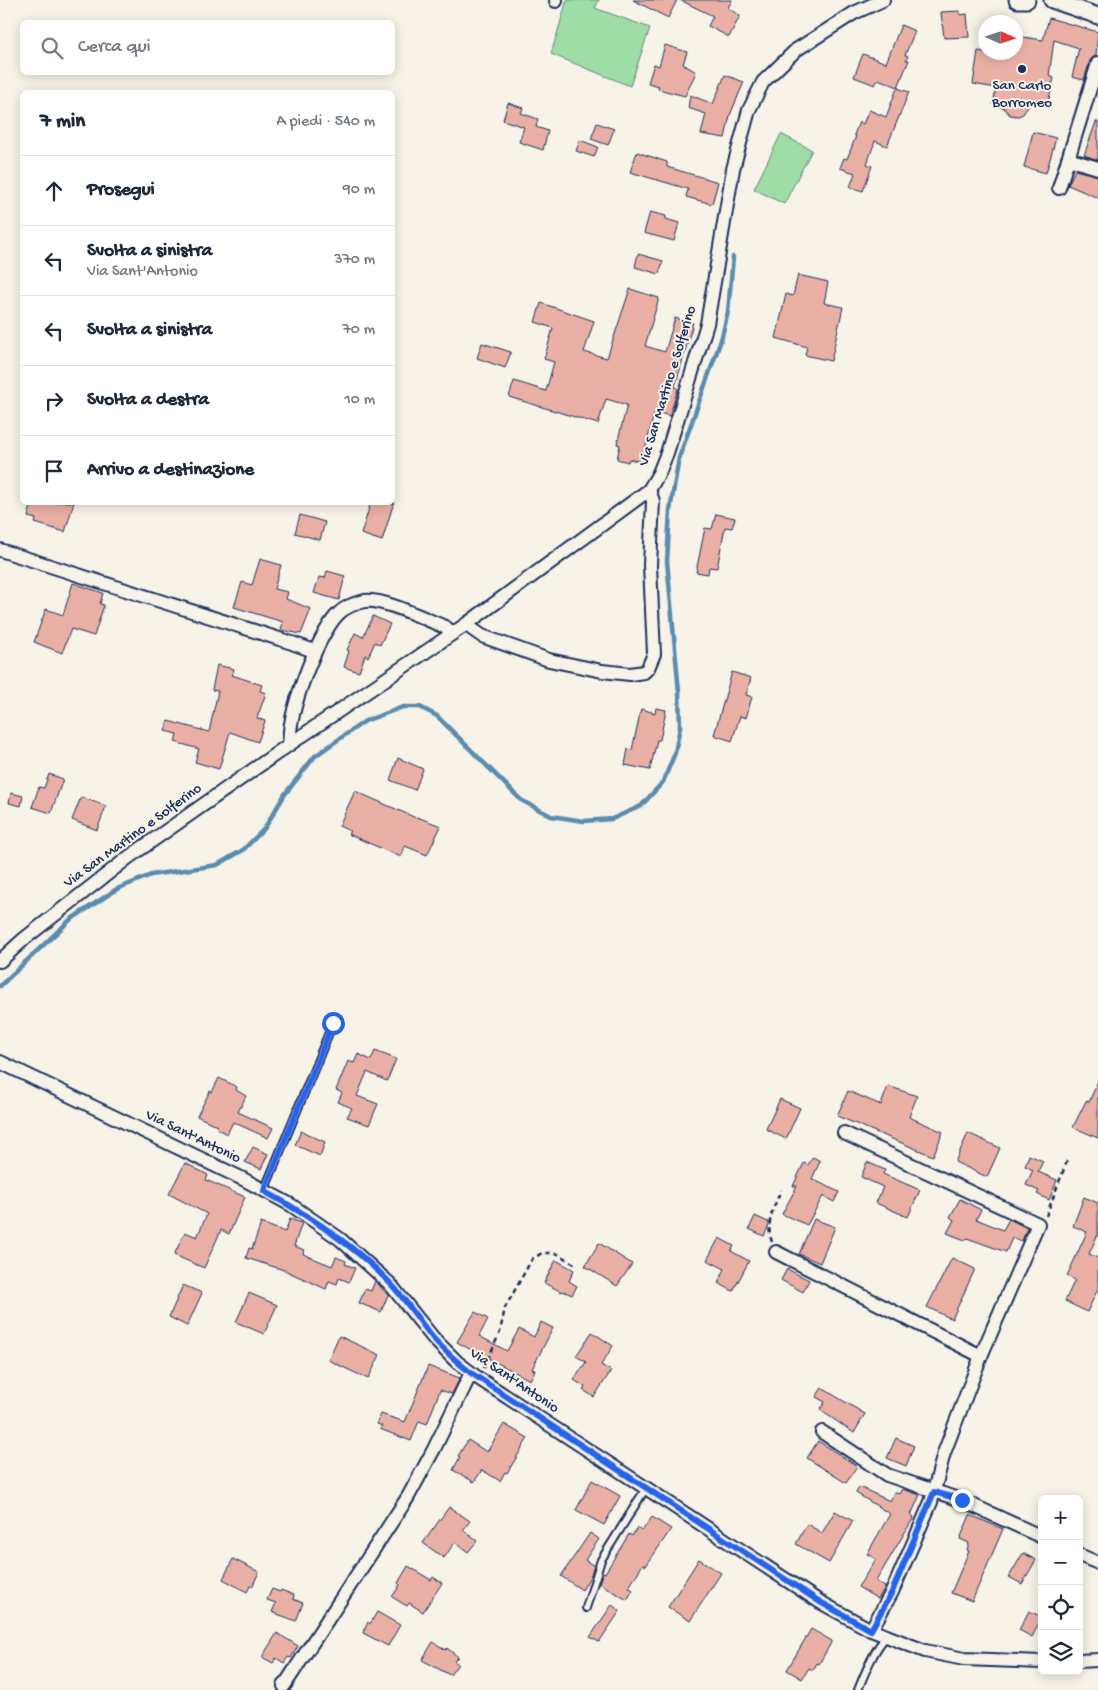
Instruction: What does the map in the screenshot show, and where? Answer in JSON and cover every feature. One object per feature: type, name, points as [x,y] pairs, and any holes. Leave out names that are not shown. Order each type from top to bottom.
[{"type":"street","name":"Via San Martino e Solferino","points":[[0,961],[24,939],[129,857],[290,744],[468,623],[649,490],[659,473],[667,453],[707,324],[732,169],[749,110],[763,82],[796,50],[854,13],[884,0]]},
{"type":"street","points":[[1017,0],[1027,0]]},
{"type":"street","points":[[1052,0],[1098,16]]},
{"type":"street","points":[[1059,188],[1098,63]]},
{"type":"street","points":[[1068,159],[1098,168]]},
{"type":"street","points":[[468,623],[472,629],[482,636],[549,660],[602,671],[630,674],[644,672],[648,668],[654,654],[650,565],[653,502],[649,490]]},
{"type":"street","points":[[0,550],[292,642],[314,651]]},
{"type":"street","points":[[290,744],[289,734],[297,701],[314,651],[326,629],[338,614],[350,604],[368,600],[388,604],[453,632]]},
{"type":"street","name":"Via Sant'Antonio","points":[[0,1062],[234,1174],[291,1205],[340,1239],[366,1261],[390,1284],[456,1362],[820,1602],[871,1630],[925,1651],[964,1659],[1038,1662]]},
{"type":"street","points":[[844,1133],[1038,1224],[981,1356],[944,1453],[934,1492],[892,1592],[871,1630]]},
{"type":"street","points":[[776,1252],[981,1356]]},
{"type":"street","points":[[284,1686],[408,1497],[475,1376]]},
{"type":"street","points":[[822,1432],[886,1475],[962,1500],[1038,1535]]},
{"type":"street","points":[[1083,1557],[1098,1563]]},
{"type":"street","points":[[1083,1661],[1098,1660]]},
{"type":"lane","points":[[264,1191],[333,1023]]},
{"type":"lane","points":[[586,1608],[601,1560],[646,1488]]},
{"type":"lane","points":[[858,1690],[886,1637]]},
{"type":"path","points":[[1038,1224],[1042,1225],[1067,1161]]},
{"type":"path","points":[[776,1252],[769,1235],[769,1217],[781,1190]]},
{"type":"path","points":[[475,1376],[490,1358],[500,1332],[505,1308],[532,1260],[542,1253],[556,1253],[576,1264]]},
{"type":"green space","points":[[567,0],[599,0],[595,8],[650,28],[630,86],[551,54]]},
{"type":"green space","points":[[781,134],[812,150],[784,204],[754,189]]},
{"type":"building","points":[[633,0],[677,0],[668,18]]},
{"type":"building","points":[[680,0],[732,0],[728,8],[740,16],[729,37],[708,26],[713,16]]},
{"type":"building","points":[[960,11],[960,15],[967,14],[969,37],[944,38],[941,12]]},
{"type":"building","points":[[1049,18],[1098,32],[1096,55],[1090,60],[1084,80],[1072,77],[1079,48],[1054,40],[1049,76],[1054,78],[1047,107],[1031,102],[1023,114],[1018,116],[1010,115],[1004,108],[993,105],[996,88],[973,84],[978,51],[978,60],[1023,60],[1023,37],[1043,40]]},
{"type":"building","points":[[901,25],[915,31],[905,55],[908,56],[906,60],[909,60],[898,87],[878,79],[875,85],[854,77],[863,54],[886,63]]},
{"type":"building","points":[[665,45],[687,52],[683,64],[696,72],[685,96],[658,89],[659,86],[648,83],[654,64],[659,66]]},
{"type":"building","points":[[725,75],[744,82],[730,115],[725,138],[701,134],[706,114],[688,108],[690,95],[713,104]]},
{"type":"building","points":[[897,88],[909,92],[887,146],[875,141],[867,164],[872,166],[863,191],[850,187],[855,173],[840,168],[844,158],[847,159],[859,122],[863,124],[869,110],[886,117]]},
{"type":"building","points":[[508,103],[523,108],[521,113],[538,119],[536,127],[548,131],[543,150],[519,142],[524,127],[503,120]]},
{"type":"building","points":[[1096,122],[1098,122],[1098,160],[1084,155]]},
{"type":"building","points":[[597,123],[614,129],[608,145],[591,139]]},
{"type":"building","points":[[1033,132],[1056,138],[1046,173],[1024,167]]},
{"type":"building","points":[[580,140],[598,147],[594,157],[576,151]]},
{"type":"building","points":[[637,152],[667,162],[667,167],[718,182],[712,204],[686,197],[688,189],[630,172]]},
{"type":"building","points":[[1075,170],[1098,176],[1098,198],[1068,185]]},
{"type":"building","points":[[650,212],[666,216],[666,219],[679,223],[674,241],[644,233]]},
{"type":"building","points":[[638,254],[663,261],[659,274],[635,267]]},
{"type":"building","points":[[798,275],[828,282],[824,303],[843,307],[831,361],[805,355],[807,347],[776,338],[786,294],[793,296]]},
{"type":"building","points":[[630,289],[659,298],[645,346],[665,352],[675,318],[693,323],[675,387],[678,389],[670,416],[656,412],[654,414],[642,462],[629,459],[628,462],[617,459],[620,445],[617,444],[627,405],[606,399],[598,424],[509,397],[514,381],[546,391],[554,362],[544,359],[553,328],[535,322],[541,303],[594,321],[584,352],[607,358]]},
{"type":"building","points":[[482,343],[511,352],[505,368],[477,358]]},
{"type":"building","points":[[31,505],[73,505],[65,532],[35,523],[36,519],[28,517]]},
{"type":"building","points":[[370,505],[393,505],[382,541],[361,534]]},
{"type":"building","points":[[716,514],[735,518],[732,528],[725,527],[717,568],[709,567],[708,574],[696,572],[705,528],[712,529]]},
{"type":"building","points":[[300,515],[325,522],[320,540],[295,533]]},
{"type":"building","points":[[260,559],[281,565],[274,589],[288,592],[286,599],[311,609],[301,634],[281,630],[283,622],[234,607],[242,582],[252,585]]},
{"type":"building","points":[[327,571],[345,576],[339,600],[314,593],[319,577],[325,578]]},
{"type":"building","points":[[73,583],[103,593],[100,604],[104,605],[94,636],[71,629],[62,653],[34,642],[46,609],[63,615]]},
{"type":"building","points":[[373,616],[390,624],[380,645],[375,642],[368,657],[365,655],[359,672],[344,667],[349,651],[347,650],[355,633],[363,637]]},
{"type":"building","points":[[217,665],[234,669],[232,675],[262,685],[260,691],[266,693],[257,718],[265,721],[258,742],[230,732],[219,769],[195,762],[199,749],[175,742],[177,734],[165,731],[168,721],[209,732],[218,691],[212,690]]},
{"type":"building","points":[[732,672],[751,678],[746,695],[752,697],[746,718],[740,716],[732,741],[714,735]]},
{"type":"building","points":[[656,708],[666,710],[660,740],[657,740],[650,770],[625,765],[628,749],[632,750],[641,709],[655,713]]},
{"type":"building","points":[[398,758],[423,769],[415,790],[390,780]]},
{"type":"building","points":[[49,774],[63,779],[51,813],[32,807],[39,787],[44,788]]},
{"type":"building","points":[[355,791],[416,818],[441,826],[427,855],[405,846],[401,857],[348,834],[350,831],[339,826]]},
{"type":"building","points":[[11,793],[23,796],[21,806],[9,803]]},
{"type":"building","points":[[81,797],[106,806],[97,830],[72,820]]},
{"type":"building","points":[[375,1051],[396,1059],[387,1081],[367,1072],[357,1096],[378,1104],[369,1125],[347,1117],[352,1108],[338,1102],[342,1093],[336,1090],[348,1061],[354,1063],[358,1054],[371,1060]]},
{"type":"building","points":[[219,1078],[237,1087],[236,1090],[246,1096],[238,1112],[273,1128],[268,1138],[233,1122],[227,1134],[217,1129],[218,1126],[197,1116]]},
{"type":"building","points":[[1098,1081],[1098,1138],[1073,1127],[1086,1101],[1089,1102]]},
{"type":"building","points":[[888,1086],[917,1096],[909,1117],[943,1132],[933,1156],[837,1116],[848,1091],[881,1105]]},
{"type":"building","points":[[780,1099],[800,1108],[786,1139],[766,1129]]},
{"type":"building","points":[[301,1131],[325,1142],[320,1156],[295,1145]]},
{"type":"building","points":[[968,1133],[1000,1148],[987,1177],[955,1162]]},
{"type":"building","points":[[253,1147],[268,1154],[261,1169],[245,1162]]},
{"type":"building","points":[[1029,1155],[1043,1161],[1038,1172],[1057,1180],[1049,1200],[1037,1194],[1039,1191],[1026,1185],[1033,1170],[1025,1166]]},
{"type":"building","points":[[813,1157],[820,1161],[812,1179],[839,1192],[834,1202],[823,1196],[807,1225],[782,1214],[797,1186],[793,1186],[804,1163],[808,1165]]},
{"type":"building","points":[[867,1162],[885,1170],[883,1174],[920,1190],[908,1217],[876,1203],[883,1187],[861,1177]]},
{"type":"building","points":[[185,1163],[208,1175],[206,1180],[245,1197],[229,1234],[221,1230],[204,1268],[174,1255],[185,1232],[197,1237],[207,1214],[169,1194]]},
{"type":"building","points":[[1084,1197],[1098,1203],[1098,1237],[1089,1254],[1098,1258],[1098,1289],[1087,1312],[1065,1301],[1075,1280],[1067,1276],[1087,1232],[1073,1226]]},
{"type":"building","points":[[960,1199],[981,1210],[976,1219],[1003,1230],[1009,1219],[1027,1228],[1022,1241],[1012,1238],[1006,1252],[947,1233],[954,1220],[950,1217]]},
{"type":"building","points":[[755,1216],[770,1223],[764,1236],[749,1229]]},
{"type":"building","points":[[290,1219],[302,1223],[294,1246],[304,1250],[303,1254],[332,1266],[336,1257],[346,1261],[345,1264],[355,1268],[349,1282],[339,1278],[337,1284],[329,1281],[326,1289],[284,1270],[246,1258],[249,1248],[252,1249],[261,1223],[285,1232]]},
{"type":"building","points":[[814,1219],[835,1227],[820,1263],[799,1254]]},
{"type":"building","points":[[719,1238],[734,1246],[731,1251],[749,1261],[733,1291],[718,1283],[725,1269],[707,1260]]},
{"type":"building","points":[[599,1243],[632,1264],[617,1286],[585,1266]]},
{"type":"building","points":[[952,1258],[975,1269],[952,1319],[927,1307]]},
{"type":"building","points":[[556,1260],[574,1270],[569,1281],[577,1286],[572,1295],[544,1283]]},
{"type":"building","points":[[787,1269],[809,1280],[803,1292],[781,1280]]},
{"type":"building","points":[[375,1281],[388,1295],[381,1312],[359,1303],[365,1289],[371,1291]]},
{"type":"building","points":[[183,1285],[202,1293],[187,1326],[169,1317]]},
{"type":"building","points":[[249,1293],[277,1305],[264,1334],[236,1322]]},
{"type":"building","points":[[475,1312],[488,1319],[479,1336],[507,1351],[519,1329],[534,1337],[541,1322],[553,1328],[532,1369],[535,1370],[530,1380],[457,1342]]},
{"type":"building","points":[[592,1332],[613,1346],[601,1365],[611,1371],[594,1397],[583,1390],[585,1387],[574,1380],[586,1362],[576,1356]]},
{"type":"building","points":[[339,1336],[380,1355],[368,1379],[328,1360]]},
{"type":"building","points":[[428,1366],[460,1378],[452,1394],[440,1390],[427,1424],[419,1421],[411,1441],[380,1429],[382,1426],[377,1424],[381,1414],[405,1422]]},
{"type":"building","points":[[822,1388],[865,1414],[854,1433],[820,1410],[825,1402],[816,1397]]},
{"type":"building","points":[[504,1424],[528,1438],[507,1473],[505,1472],[500,1481],[482,1470],[474,1482],[453,1470],[460,1457],[458,1456],[468,1440],[487,1452]]},
{"type":"building","points":[[896,1438],[914,1446],[906,1466],[887,1458]]},
{"type":"building","points":[[818,1441],[857,1466],[846,1483],[807,1458]]},
{"type":"building","points":[[592,1480],[620,1496],[604,1525],[576,1510]]},
{"type":"building","points":[[859,1487],[890,1501],[894,1492],[899,1494],[902,1489],[920,1495],[911,1515],[914,1517],[876,1581],[885,1587],[878,1599],[858,1587],[876,1559],[867,1554],[890,1514],[856,1493]]},
{"type":"building","points":[[449,1507],[470,1521],[463,1530],[477,1541],[468,1552],[455,1542],[444,1558],[423,1543]]},
{"type":"building","points":[[835,1511],[853,1521],[829,1563],[796,1544],[807,1524],[822,1533]]},
{"type":"building","points":[[970,1515],[1003,1529],[972,1601],[951,1593],[969,1551],[967,1550],[969,1543],[960,1539]]},
{"type":"building","points":[[652,1517],[671,1529],[646,1566],[643,1564],[629,1587],[633,1590],[627,1600],[599,1583],[603,1572],[605,1573],[629,1534],[632,1536],[637,1528],[642,1531]]},
{"type":"building","points":[[590,1533],[599,1539],[585,1560],[594,1566],[582,1590],[561,1576]]},
{"type":"building","points":[[1023,1553],[1036,1560],[1022,1584],[1009,1577]]},
{"type":"building","points":[[233,1559],[259,1572],[252,1587],[250,1586],[247,1592],[223,1579]]},
{"type":"building","points":[[699,1559],[721,1573],[690,1621],[668,1607]]},
{"type":"building","points":[[408,1566],[431,1580],[433,1577],[442,1583],[423,1612],[409,1603],[407,1606],[392,1597],[400,1585],[398,1583]]},
{"type":"building","points":[[272,1589],[294,1595],[293,1599],[303,1603],[296,1621],[272,1612],[276,1603],[267,1600]]},
{"type":"building","points":[[612,1605],[620,1611],[599,1642],[590,1637]]},
{"type":"building","points":[[1029,1611],[1038,1615],[1038,1625],[1032,1637],[1019,1630]]},
{"type":"building","points":[[377,1612],[400,1625],[388,1646],[363,1633],[368,1622],[370,1624]]},
{"type":"building","points":[[811,1629],[832,1641],[819,1664],[817,1663],[813,1670],[809,1668],[802,1679],[787,1670]]},
{"type":"building","points":[[277,1633],[298,1646],[291,1658],[288,1657],[284,1663],[276,1658],[273,1663],[262,1657]]},
{"type":"building","points":[[433,1642],[446,1650],[447,1648],[458,1657],[454,1661],[458,1664],[450,1675],[422,1660]]},
{"type":"waterway","points":[[0,986],[70,920],[117,889],[151,875],[217,865],[243,850],[264,829],[285,794],[315,756],[365,721],[403,707],[420,707],[437,716],[521,800],[551,816],[584,821],[612,819],[641,806],[663,782],[675,753],[680,727],[679,692],[667,561],[670,510],[679,458],[721,340],[728,312],[733,257]]},
{"type":"place","name":"San Carlo Borromeo","points":[[1022,69]]},
{"type":"route","points":[[333,1023],[264,1191],[291,1205],[340,1239],[366,1261],[390,1284],[456,1362],[820,1602],[871,1630],[892,1592],[934,1492],[962,1500]]}]
